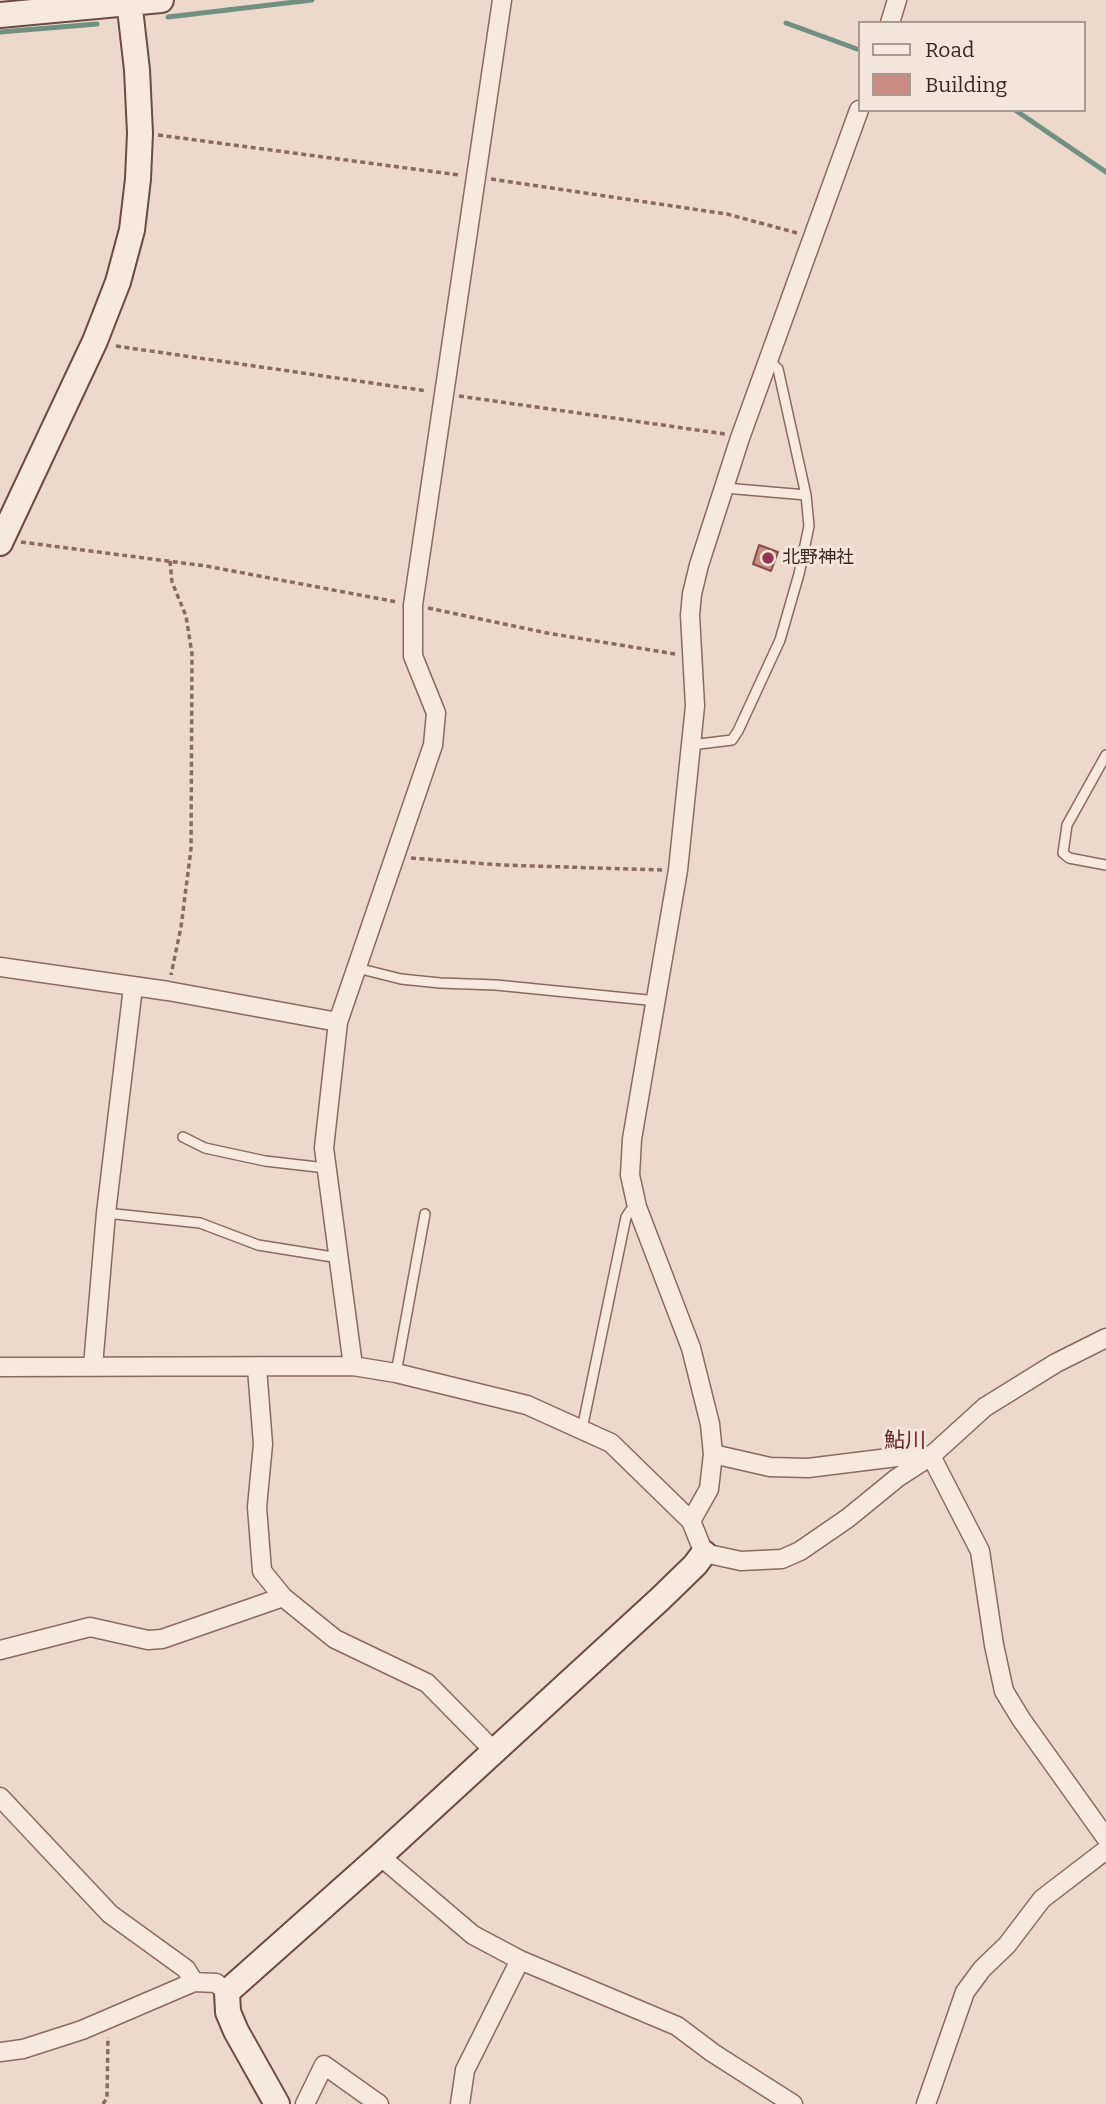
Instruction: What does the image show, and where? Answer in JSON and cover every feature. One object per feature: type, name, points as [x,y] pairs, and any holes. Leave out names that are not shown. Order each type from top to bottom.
[{"type":"street","points":[[0,15],[162,0]]},
{"type":"street","points":[[353,1366],[324,1148],[338,1022],[433,745],[436,713],[413,656],[413,605],[502,0]]},
{"type":"street","points":[[891,21],[897,0]]},
{"type":"street","points":[[2,539],[95,341],[118,282],[132,230],[140,133],[137,70],[129,2]]},
{"type":"street","points":[[691,1521],[709,1489],[713,1454],[708,1414],[691,1348],[637,1207],[630,1175],[632,1139],[678,870],[695,706],[691,653],[692,594],[740,438],[858,112]]},
{"type":"street","points":[[0,968],[168,991],[338,1022]]},
{"type":"street","points":[[93,1366],[106,1213],[133,987]]},
{"type":"street","points":[[705,1553],[740,1562],[782,1559],[800,1551],[848,1518],[897,1478],[931,1456],[985,1407],[1056,1363],[1106,1338]]},
{"type":"street","points":[[0,1367],[353,1366],[396,1373],[527,1405],[611,1443],[691,1521],[705,1553]]},
{"type":"street","points":[[257,1368],[263,1444],[257,1507],[262,1571],[283,1597],[335,1639],[427,1683],[494,1751]]},
{"type":"street","points":[[713,1454],[770,1466],[808,1468],[913,1455],[931,1456]]},
{"type":"street","points":[[931,1456],[980,1551],[994,1646],[1004,1691],[1106,1838]]},
{"type":"street","points":[[226,1992],[380,1857],[660,1600],[705,1553]]},
{"type":"street","points":[[0,1650],[90,1627],[148,1640],[162,1639],[283,1597]]},
{"type":"street","points":[[0,1797],[110,1914],[186,1969],[194,1982]]},
{"type":"street","points":[[926,2104],[965,1992],[982,1969],[1007,1945],[1042,1899],[1106,1850]]},
{"type":"street","points":[[380,1857],[473,1935],[520,1961],[677,2026],[713,2053],[793,2104]]},
{"type":"street","points":[[460,2104],[465,2070],[520,1961]]},
{"type":"street","points":[[0,2052],[23,2049],[82,2030],[194,1982],[216,1983],[226,1992],[228,2012],[236,2031],[277,2104]]},
{"type":"street","points":[[305,2104],[324,2065],[379,2104]]},
{"type":"lane","points":[[691,745],[732,740],[780,640],[799,574],[809,526],[806,495],[778,369],[769,360]]},
{"type":"lane","points":[[725,488],[806,495]]},
{"type":"lane","points":[[1106,755],[1074,809],[1063,841],[1063,853],[1069,858],[1106,865]]},
{"type":"lane","points":[[356,968],[401,979],[496,985],[657,1001]]},
{"type":"lane","points":[[184,1137],[205,1148],[265,1161],[326,1168]]},
{"type":"lane","points":[[582,1429],[625,1217],[637,1207]]},
{"type":"lane","points":[[106,1213],[201,1223],[258,1245],[339,1258]]},
{"type":"lane","points":[[396,1373],[425,1214]]},
{"type":"path","points":[[95,341],[113,346],[729,434],[740,438]]},
{"type":"path","points":[[2,539],[170,561],[413,605],[547,633],[679,654],[691,653]]},
{"type":"path","points":[[168,991],[181,927],[191,849],[192,696],[192,654],[186,616],[172,582],[170,561]]},
{"type":"path","points":[[394,856],[501,865],[678,870]]},
{"type":"path","points":[[103,2104],[107,2098],[109,2018]]},
{"type":"building","name":"北野神社","points":[[759,545],[778,552],[771,571],[753,564]]},
{"type":"waterway","points":[[168,17],[312,0]]},
{"type":"waterway","points":[[786,23],[857,49]]},
{"type":"waterway","points":[[0,32],[97,24]]},
{"type":"waterway","points":[[1018,112],[1106,172]]},
{"type":"place","name":"北野神社","points":[[768,558]]},
{"type":"district","name":"鮎川","points":[[905,1441]]}]
